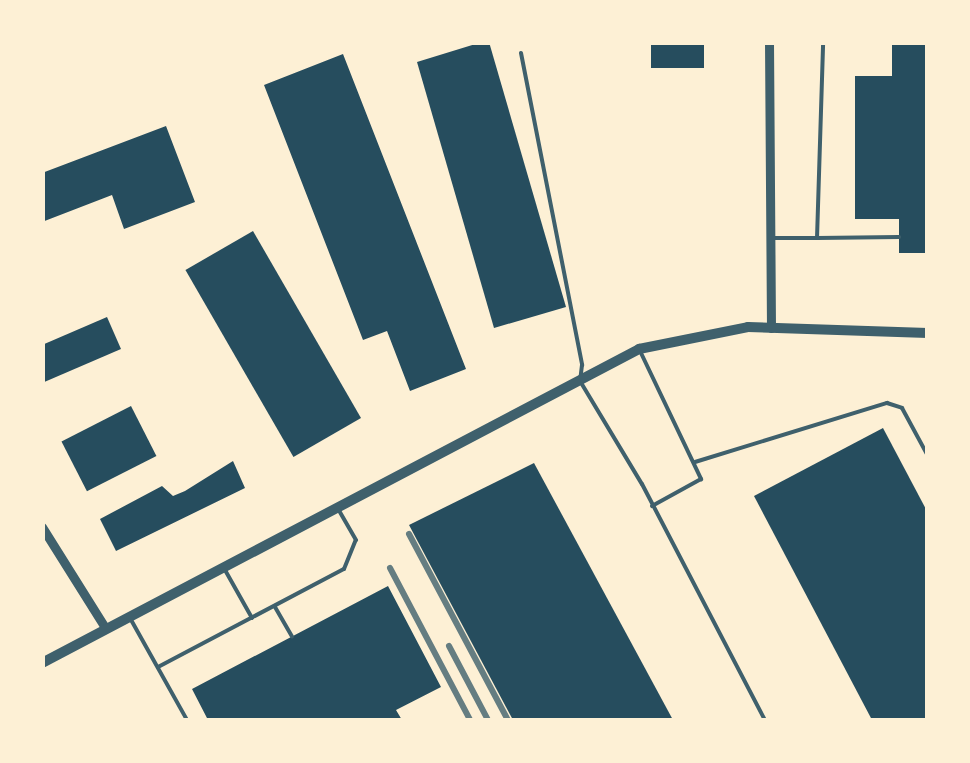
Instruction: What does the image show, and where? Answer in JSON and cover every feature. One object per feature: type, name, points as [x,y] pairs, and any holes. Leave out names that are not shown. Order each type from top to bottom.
[{"type":"street","points":[[769,42],[771,328]]},
{"type":"street","points":[[42,664],[104,626],[639,349],[693,334],[771,328],[928,333]]},
{"type":"street","points":[[42,527],[104,626]]},
{"type":"lane","points":[[817,238],[823,42]]},
{"type":"lane","points":[[521,53],[582,365],[580,381],[652,506],[765,720]]},
{"type":"lane","points":[[770,238],[899,237]]},
{"type":"lane","points":[[639,349],[701,479],[652,506]]},
{"type":"lane","points":[[695,462],[887,404],[902,408],[928,456]]},
{"type":"lane","points":[[158,667],[344,569],[356,540],[336,507]]},
{"type":"lane","points":[[222,566],[252,619]]},
{"type":"lane","points":[[275,606],[292,637]]},
{"type":"lane","points":[[128,614],[187,720]]},
{"type":"building","points":[[489,42],[566,307],[494,328],[417,62]]},
{"type":"building","points":[[651,42],[704,42],[704,68],[651,68]]},
{"type":"building","points":[[892,42],[928,42],[928,253],[899,253],[899,219],[855,219],[855,76],[892,76]]},
{"type":"building","points":[[343,54],[466,369],[410,391],[387,331],[363,340],[264,85]]},
{"type":"building","points":[[166,126],[195,202],[124,229],[112,195],[42,222],[42,173]]},
{"type":"building","points":[[253,231],[361,418],[293,457],[185,270]]},
{"type":"building","points":[[107,317],[121,349],[42,383],[42,345]]},
{"type":"building","points":[[131,406],[156,456],[87,491],[62,441]]},
{"type":"building","points":[[883,428],[928,513],[928,720],[872,720],[754,496]]},
{"type":"building","points":[[233,461],[245,488],[116,551],[100,519],[162,486],[173,496],[185,491]]},
{"type":"building","points":[[534,463],[673,720],[513,720],[409,525]]},
{"type":"building","points":[[388,586],[441,687],[396,710],[402,720],[208,720],[192,689]]},
{"type":"railway","points":[[409,534],[508,720]]},
{"type":"railway","points":[[390,568],[470,720]]},
{"type":"railway","points":[[449,646],[488,720]]}]
